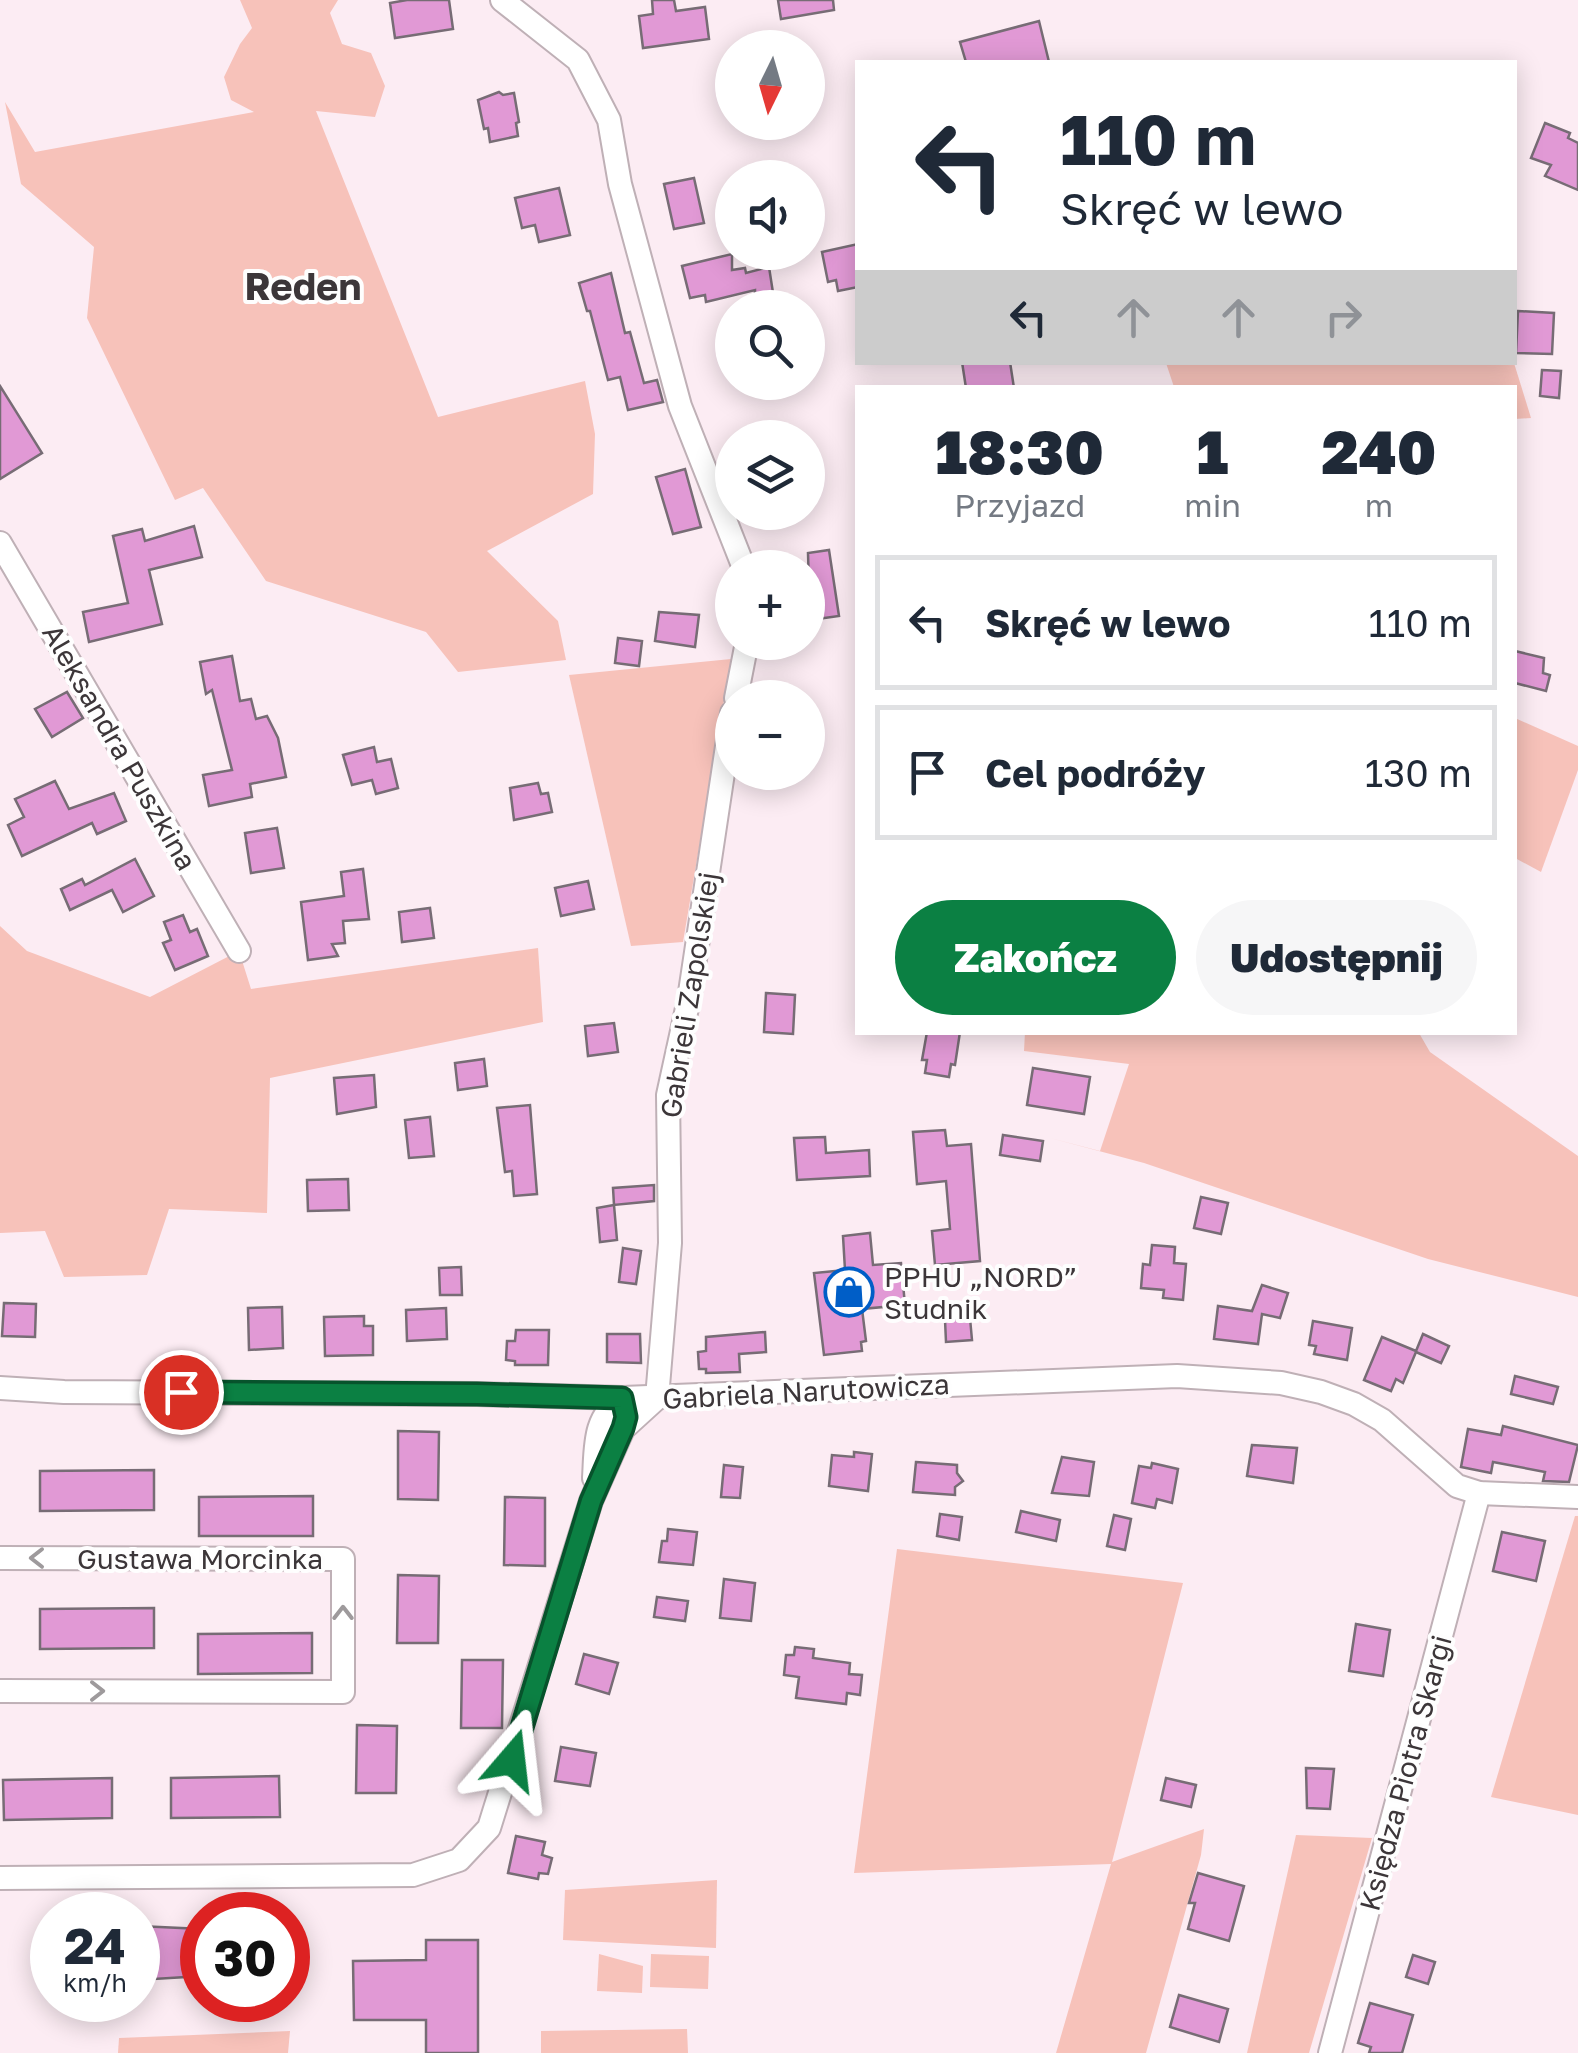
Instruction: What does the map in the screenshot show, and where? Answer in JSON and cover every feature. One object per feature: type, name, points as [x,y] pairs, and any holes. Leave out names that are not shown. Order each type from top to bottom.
[{"type":"street","points":[[502,0],[578,60],[608,120],[620,184],[680,406],[737,550]]},
{"type":"street","name":"Aleksandra Puszkina","points":[[0,543],[239,951]]},
{"type":"street","name":"Gabrieli Zapolskiej","points":[[657,1398],[670,1243],[668,1095],[689,999],[720,790]]},
{"type":"street","name":"Gabriela Narutowicza","points":[[0,1388],[64,1392],[657,1398],[1177,1376],[1280,1384],[1321,1392],[1382,1420],[1456,1486],[1478,1493],[1578,1496]]},
{"type":"street","points":[[574,1397],[587,1411],[596,1436]]},
{"type":"street","points":[[0,1878],[413,1875],[459,1860],[482,1840],[496,1813],[591,1501],[623,1428],[626,1417],[622,1398],[606,1412],[596,1436],[591,1501]]},
{"type":"street","points":[[623,1428],[657,1398]]},
{"type":"street","name":"Księdza Piotra Skargi","points":[[1330,2053],[1478,1493]]},
{"type":"street","name":"Gustawa Morcinka","points":[[0,1558],[343,1559],[344,1692],[0,1691]]},
{"type":"shaded area","points":[[240,0],[338,0],[330,13],[342,44],[371,53],[385,86],[375,117],[316,111],[438,417],[585,381],[595,434],[593,494],[487,551],[558,621],[566,660],[458,672],[426,632],[266,581],[203,488],[175,500],[87,318],[94,247],[21,184],[5,102],[35,152],[254,112],[231,100],[224,77],[252,28]]},
{"type":"shaded area","points":[[1167,365],[1515,365],[1531,418],[1517,419],[1517,385],[1173,385]]},
{"type":"shaded area","points":[[731,660],[727,680],[715,680],[715,753],[683,942],[631,946],[569,675]]},
{"type":"shaded area","points":[[1517,719],[1578,746],[1578,770],[1541,872],[1517,859]]},
{"type":"shaded area","points":[[0,926],[27,951],[150,997],[239,951],[251,989],[538,948],[543,1022],[270,1078],[267,1213],[169,1209],[147,1275],[64,1277],[45,1231],[0,1233]]},
{"type":"shaded area","points":[[1025,1035],[1420,1035],[1430,1052],[1578,1156],[1578,1297],[1428,1259],[1144,1163],[1050,1138],[1100,1151],[1129,1064],[1024,1051]]},
{"type":"shaded area","points":[[1578,1516],[1578,1815],[1491,1797]]},
{"type":"shaded area","points":[[897,1549],[1183,1583],[1112,1862],[1204,1829],[1201,1855],[1146,2053],[1056,2053],[1111,1864],[854,1873]]},
{"type":"shaded area","points":[[1296,1835],[1372,1838],[1309,2053],[1247,2053]]},
{"type":"shaded area","points":[[717,1880],[716,1948],[563,1940],[565,1890]]},
{"type":"shaded area","points":[[599,1954],[643,1966],[642,1993],[597,1991]]},
{"type":"shaded area","points":[[651,1954],[709,1956],[708,1989],[650,1987]]},
{"type":"shaded area","points":[[687,2029],[688,2053],[541,2053],[541,2031]]},
{"type":"shaded area","points":[[290,2031],[288,2053],[118,2053],[119,2038]]},
{"type":"building","points":[[449,0],[453,29],[395,38],[390,3]]},
{"type":"building","points":[[652,0],[674,0],[676,11],[705,7],[709,39],[643,48],[639,16],[653,14]]},
{"type":"building","points":[[778,0],[833,0],[834,10],[781,19]]},
{"type":"building","points":[[1039,21],[1049,60],[965,60],[960,42]]},
{"type":"building","points":[[499,92],[514,93],[518,136],[490,142],[478,100]]},
{"type":"building","points":[[1545,123],[1570,133],[1568,138],[1578,143],[1578,190],[1545,176],[1551,165],[1531,158]]},
{"type":"building","points":[[694,178],[704,223],[674,229],[664,184]]},
{"type":"building","points":[[559,188],[570,235],[539,242],[535,225],[522,228],[515,198]]},
{"type":"building","points":[[855,245],[855,288],[838,291],[836,280],[828,282],[825,251]]},
{"type":"building","points":[[715,258],[715,270],[769,270],[773,290],[715,290],[715,300],[706,302],[705,295],[690,298],[682,266]]},
{"type":"building","points":[[611,273],[625,333],[630,332],[644,383],[657,380],[663,402],[628,410],[620,377],[608,380],[579,283]]},
{"type":"building","points":[[1518,311],[1554,313],[1552,354],[1517,353]]},
{"type":"building","points":[[962,365],[1010,365],[1014,385],[966,385]]},
{"type":"building","points":[[1542,370],[1561,371],[1559,398],[1540,396]]},
{"type":"building","points":[[0,386],[42,453],[0,479]]},
{"type":"building","points":[[685,469],[701,527],[673,534],[656,477]]},
{"type":"building","points":[[194,526],[202,557],[149,570],[162,624],[89,642],[83,612],[128,603],[113,536],[142,529],[145,541]]},
{"type":"building","points":[[829,550],[839,616],[825,618],[825,551]]},
{"type":"building","points":[[659,612],[699,615],[695,647],[655,641]]},
{"type":"building","points":[[618,638],[642,641],[639,666],[615,663]]},
{"type":"building","points":[[1517,651],[1544,658],[1543,673],[1550,675],[1546,691],[1517,684]]},
{"type":"building","points":[[232,656],[240,701],[251,699],[256,719],[267,716],[278,738],[286,777],[250,784],[252,797],[209,806],[203,775],[232,770],[212,690],[206,694],[200,662]]},
{"type":"building","points":[[67,692],[83,718],[52,737],[35,709]]},
{"type":"building","points":[[374,747],[377,762],[391,759],[398,788],[376,794],[372,780],[352,785],[343,755]]},
{"type":"building","points":[[55,781],[69,809],[114,793],[126,821],[97,834],[92,823],[22,856],[8,825],[24,817],[15,799]]},
{"type":"building","points":[[538,783],[541,794],[548,793],[552,812],[514,820],[510,788]]},
{"type":"building","points":[[277,828],[284,868],[251,873],[245,833]]},
{"type":"building","points":[[135,859],[154,896],[123,912],[112,890],[70,910],[61,889],[82,879],[85,885]]},
{"type":"building","points":[[363,869],[369,919],[343,921],[345,943],[332,944],[338,956],[308,960],[301,902],[344,896],[341,872]]},
{"type":"building","points":[[588,881],[594,909],[561,916],[555,888]]},
{"type":"building","points":[[430,908],[434,938],[402,942],[399,912]]},
{"type":"building","points":[[183,915],[190,932],[197,929],[208,956],[175,970],[163,943],[171,940],[164,922]]},
{"type":"building","points":[[766,993],[795,995],[793,1034],[764,1032]]},
{"type":"building","points":[[614,1023],[618,1052],[588,1056],[585,1026]]},
{"type":"building","points":[[926,1035],[960,1035],[949,1077],[925,1073],[927,1060],[922,1060]]},
{"type":"building","points":[[484,1059],[487,1086],[458,1090],[455,1063]]},
{"type":"building","points":[[1033,1068],[1090,1077],[1084,1114],[1027,1105]]},
{"type":"building","points":[[374,1075],[376,1107],[337,1114],[334,1078]]},
{"type":"building","points":[[530,1105],[537,1194],[514,1196],[512,1171],[505,1172],[497,1108]]},
{"type":"building","points":[[430,1117],[434,1156],[409,1158],[405,1120]]},
{"type":"building","points":[[945,1130],[947,1146],[971,1144],[980,1261],[935,1265],[932,1231],[950,1229],[946,1181],[917,1184],[913,1132]]},
{"type":"building","points":[[1003,1135],[1043,1141],[1040,1161],[1000,1155]]},
{"type":"building","points":[[825,1137],[826,1153],[869,1150],[870,1176],[797,1180],[794,1138]]},
{"type":"building","points":[[348,1179],[349,1210],[308,1211],[307,1180]]},
{"type":"building","points":[[654,1185],[654,1201],[614,1205],[613,1188]]},
{"type":"building","points":[[1201,1197],[1228,1203],[1221,1234],[1194,1228]]},
{"type":"building","points":[[614,1205],[617,1240],[600,1242],[597,1208]]},
{"type":"building","name":"PPHU „NORD” Studnik","points":[[870,1233],[873,1265],[901,1263],[905,1305],[862,1309],[866,1341],[861,1342],[862,1351],[824,1355],[814,1273],[845,1270],[843,1236]]},
{"type":"building","points":[[1152,1245],[1175,1247],[1174,1263],[1186,1264],[1183,1300],[1163,1298],[1164,1290],[1141,1288],[1143,1264],[1150,1265]]},
{"type":"building","points":[[623,1248],[641,1251],[636,1284],[619,1282]]},
{"type":"building","points":[[461,1267],[462,1295],[440,1295],[439,1268]]},
{"type":"building","points":[[1262,1285],[1288,1293],[1280,1318],[1262,1314],[1258,1344],[1214,1339],[1218,1306],[1252,1311]]},
{"type":"building","points":[[4,1303],[36,1304],[35,1337],[2,1336]]},
{"type":"building","points":[[282,1307],[283,1348],[249,1350],[248,1308]]},
{"type":"building","points":[[446,1308],[447,1339],[407,1341],[406,1310]]},
{"type":"building","points":[[364,1316],[364,1326],[373,1326],[373,1355],[325,1356],[324,1317]]},
{"type":"building","points":[[970,1318],[972,1340],[946,1342],[945,1320]]},
{"type":"building","points":[[1313,1321],[1352,1328],[1347,1360],[1314,1354],[1316,1346],[1309,1345]]},
{"type":"building","points":[[516,1330],[549,1330],[548,1365],[515,1365],[515,1361],[506,1360],[507,1341],[515,1341]]},
{"type":"building","points":[[765,1332],[766,1352],[739,1354],[740,1372],[706,1373],[706,1369],[699,1369],[698,1352],[706,1351],[706,1337]]},
{"type":"building","points":[[607,1334],[640,1334],[641,1363],[607,1362]]},
{"type":"building","points":[[1423,1334],[1449,1346],[1441,1363],[1416,1352],[1403,1383],[1396,1379],[1391,1391],[1364,1380],[1382,1337],[1416,1351]]},
{"type":"building","points":[[1515,1376],[1558,1387],[1553,1404],[1511,1394]]},
{"type":"building","points":[[1503,1426],[1578,1445],[1569,1482],[1543,1481],[1545,1472],[1493,1462],[1491,1473],[1461,1467],[1468,1429],[1501,1435]]},
{"type":"building","points":[[398,1431],[439,1432],[438,1500],[398,1499]]},
{"type":"building","points":[[1252,1445],[1297,1448],[1293,1483],[1247,1476]]},
{"type":"building","points":[[854,1452],[872,1454],[868,1491],[829,1486],[832,1455],[854,1457]]},
{"type":"building","points":[[1062,1457],[1094,1462],[1089,1496],[1052,1493]]},
{"type":"building","points":[[916,1462],[957,1465],[963,1481],[955,1487],[955,1495],[913,1492]]},
{"type":"building","points":[[1152,1463],[1178,1469],[1172,1503],[1157,1499],[1155,1508],[1132,1503],[1139,1466],[1151,1468]]},
{"type":"building","points":[[724,1465],[743,1467],[740,1498],[721,1497]]},
{"type":"building","points":[[154,1470],[154,1510],[40,1511],[40,1471]]},
{"type":"building","points":[[313,1496],[313,1536],[199,1536],[199,1497]]},
{"type":"building","points":[[505,1497],[545,1498],[545,1566],[504,1565]]},
{"type":"building","points":[[1021,1511],[1060,1520],[1056,1541],[1016,1532]]},
{"type":"building","points":[[940,1514],[962,1517],[959,1540],[937,1536]]},
{"type":"building","points":[[1114,1515],[1131,1519],[1125,1550],[1107,1546]]},
{"type":"building","points":[[668,1529],[697,1532],[693,1565],[659,1562]]},
{"type":"building","points":[[1502,1532],[1545,1541],[1536,1581],[1493,1571]]},
{"type":"building","points":[[398,1575],[439,1576],[438,1643],[397,1643]]},
{"type":"building","points":[[724,1579],[755,1583],[751,1621],[720,1618]]},
{"type":"building","points":[[657,1597],[688,1601],[685,1621],[654,1617]]},
{"type":"building","points":[[154,1608],[154,1648],[40,1649],[40,1609]]},
{"type":"building","points":[[1356,1624],[1390,1630],[1383,1676],[1349,1671]]},
{"type":"building","points":[[312,1633],[312,1673],[198,1674],[198,1634]]},
{"type":"building","points":[[795,1647],[814,1649],[813,1658],[850,1663],[849,1674],[862,1675],[860,1695],[847,1693],[846,1704],[796,1698],[799,1677],[784,1675],[786,1655],[794,1655]]},
{"type":"building","points":[[584,1654],[618,1663],[609,1694],[576,1684]]},
{"type":"building","points":[[462,1660],[503,1660],[502,1728],[461,1728]]},
{"type":"building","points":[[357,1725],[397,1726],[396,1793],[356,1793]]},
{"type":"building","points":[[561,1747],[596,1753],[590,1786],[555,1781]]},
{"type":"building","points":[[1306,1768],[1334,1769],[1330,1809],[1307,1808]]},
{"type":"building","points":[[279,1776],[280,1817],[171,1818],[171,1778]]},
{"type":"building","points":[[112,1778],[112,1818],[4,1820],[3,1780]]},
{"type":"building","points":[[1166,1778],[1196,1785],[1191,1807],[1161,1800]]},
{"type":"building","points":[[516,1836],[545,1842],[542,1855],[552,1858],[548,1874],[539,1873],[538,1879],[508,1873]]},
{"type":"building","points":[[1198,1873],[1244,1886],[1229,1941],[1188,1929],[1195,1903],[1189,1903]]},
{"type":"building","points":[[160,1927],[180,1928],[180,1977],[160,1979]]},
{"type":"building","points":[[426,1940],[478,1940],[478,2053],[426,2053],[426,2020],[354,2020],[353,1961],[426,1960]]},
{"type":"building","points":[[1413,1955],[1435,1962],[1428,1984],[1406,1977]]},
{"type":"building","points":[[1179,1995],[1228,2009],[1219,2042],[1170,2027]]},
{"type":"building","points":[[1370,2003],[1413,2015],[1402,2053],[1369,2053],[1371,2047],[1358,2043]]},
{"type":"place","name":"PPHU „NORD” Studnik","points":[[849,1292]]},
{"type":"district","name":"Reden","points":[[303,285]]},
{"type":"route","points":[[181,1392],[622,1398],[626,1417],[623,1428],[591,1501],[512,1760]]}]
